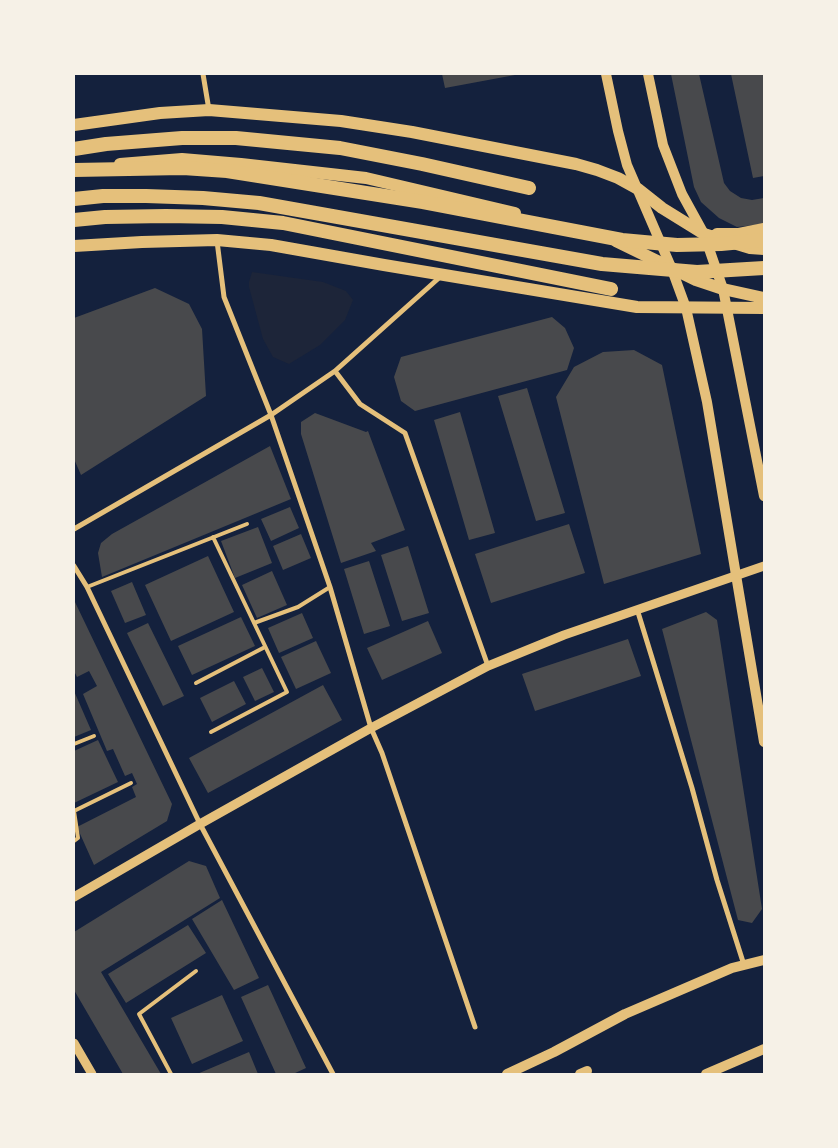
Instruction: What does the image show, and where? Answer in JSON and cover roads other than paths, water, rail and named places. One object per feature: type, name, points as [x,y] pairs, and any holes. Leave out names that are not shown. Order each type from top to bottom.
[{"type":"highway","points":[[74,149],[106,144],[182,138],[236,138],[340,148],[529,188]]},
{"type":"highway","points":[[74,170],[183,168],[228,171],[423,202],[622,240],[677,245],[721,244],[764,240]]},
{"type":"highway","points":[[74,199],[103,196],[146,196],[259,203],[602,264],[697,272],[764,268]]},
{"type":"highway","points":[[74,220],[104,217],[185,216],[222,217],[283,223],[611,289]]},
{"type":"main road","points":[[606,74],[627,165],[671,266],[686,308],[707,402],[764,742]]},
{"type":"main road","points":[[648,74],[663,144],[682,194],[704,234],[723,289],[764,496]]},
{"type":"main road","points":[[74,125],[160,113],[209,110],[342,121],[412,132],[576,164],[618,178],[638,189],[662,208],[704,234],[750,248],[764,249]]},
{"type":"main road","points":[[74,174],[130,162],[182,159],[366,178],[599,233],[671,266],[696,280],[723,289],[764,298]]},
{"type":"main road","points":[[704,234],[739,234],[764,229]]},
{"type":"main road","points":[[74,246],[217,240],[271,245],[637,307],[764,308]]},
{"type":"main road","points":[[507,1074],[625,1014],[732,968],[764,960]]},
{"type":"main road","points":[[706,1074],[764,1049]]},
{"type":"street","points":[[203,74],[209,110]]},
{"type":"street","points":[[217,240],[224,297],[271,415],[330,587],[371,728],[382,753],[475,1027]]},
{"type":"street","points":[[74,529],[271,415],[335,371],[443,274]]},
{"type":"street","points":[[335,371],[360,404],[405,433],[488,666]]},
{"type":"street","points":[[74,566],[87,587],[200,824],[333,1074]]},
{"type":"street","points":[[74,898],[200,824],[371,728],[488,666],[564,635],[764,566]]},
{"type":"street","points":[[637,609],[744,965]]},
{"type":"street","points":[[74,1043],[92,1074]]},
{"type":"lane","points":[[87,587],[247,524]]},
{"type":"lane","points":[[210,732],[287,692],[213,538]]},
{"type":"lane","points":[[254,623],[298,606],[330,587]]},
{"type":"lane","points":[[196,683],[266,647]]},
{"type":"lane","points":[[74,744],[94,736]]},
{"type":"lane","points":[[74,841],[78,838],[74,811],[131,783]]},
{"type":"lane","points":[[171,1074],[139,1014],[196,971]]}]
